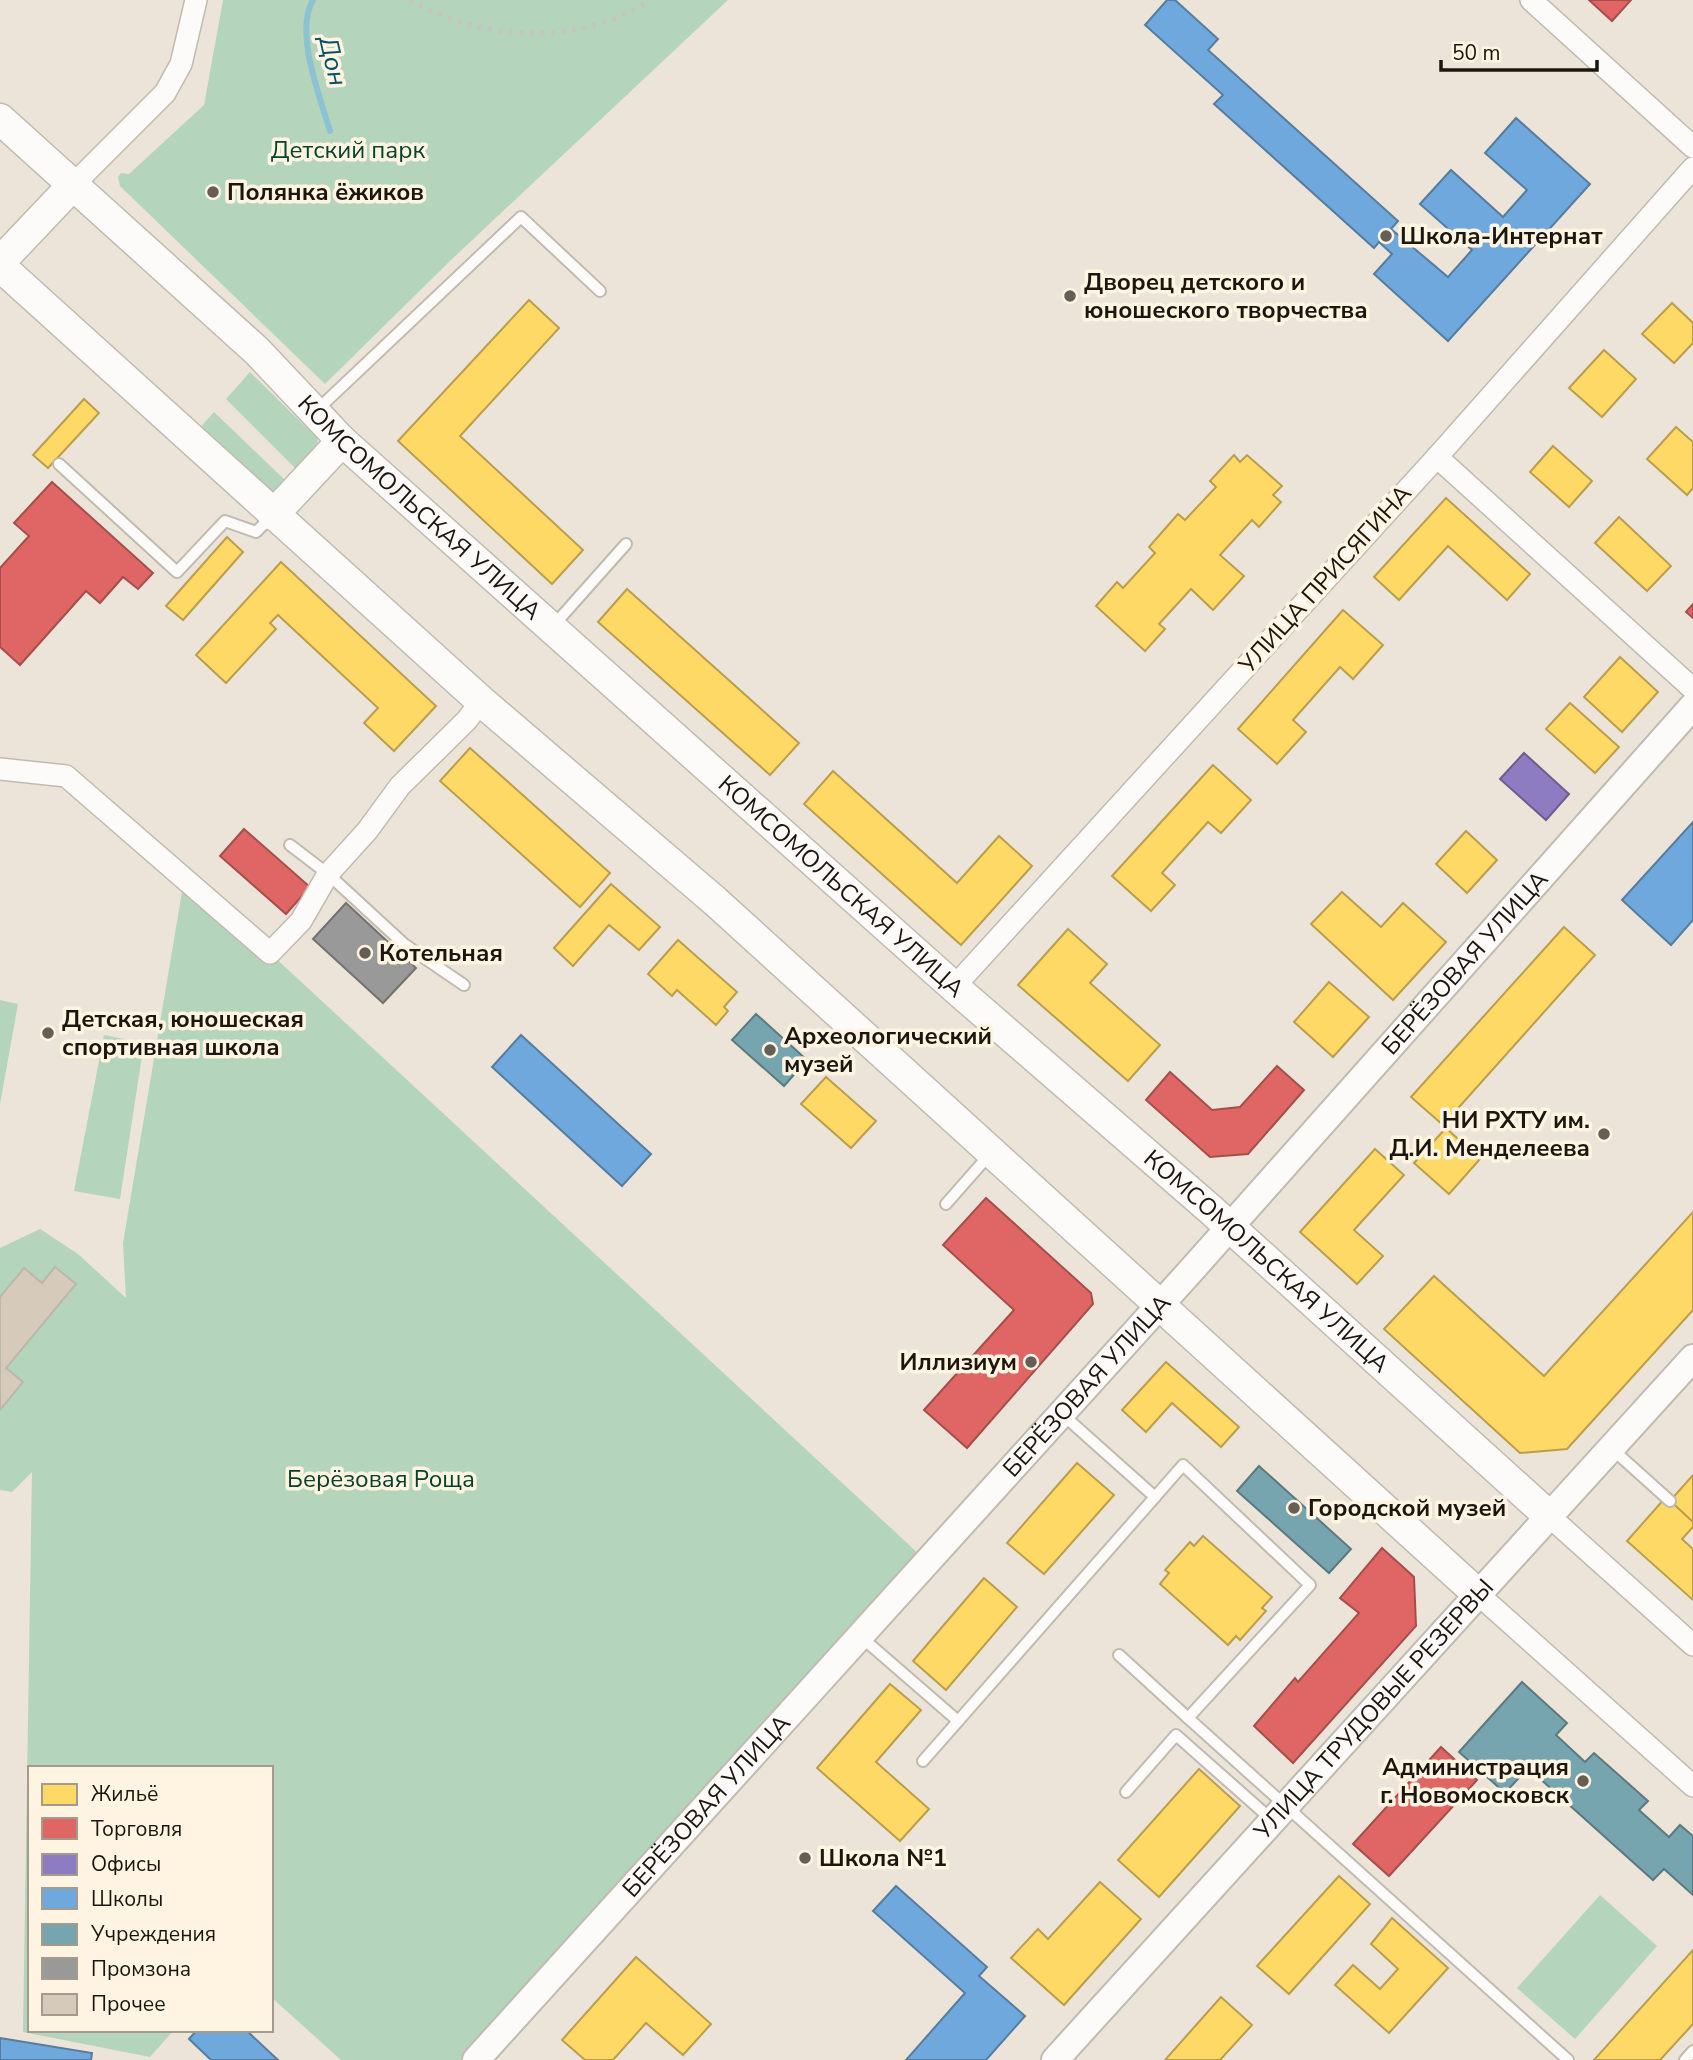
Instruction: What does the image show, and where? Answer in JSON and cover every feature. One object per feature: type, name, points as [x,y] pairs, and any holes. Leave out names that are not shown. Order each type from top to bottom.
[{"type":"main road","name":"КОМСОМОЛЬСКАЯ УЛИЦА","points":[[0,119],[257,351],[342,441],[954,987],[1229,1227],[1549,1516]]},
{"type":"main road","points":[[73,185],[0,264],[273,515],[481,701],[715,901],[1479,1595]]},
{"type":"main road","points":[[273,515],[342,441]]},
{"type":"street","points":[[73,185],[165,93],[181,64],[196,0]]},
{"type":"street","points":[[1531,0],[1693,147]]},
{"type":"street","name":"УЛИЦА ПРИСЯГИНА","points":[[954,987],[1437,457],[1693,168]]},
{"type":"street","points":[[1437,457],[1693,689]]},
{"type":"street","points":[[0,769],[66,776],[270,953],[301,921],[328,874],[367,831],[400,786],[467,720],[481,701]]},
{"type":"street","name":"БЕРЁЗОВАЯ УЛИЦА","points":[[476,2060],[1161,1304],[1693,706]]},
{"type":"street","name":"УЛИЦА ТРУДОВЫЕ РЕЗЕРВЫ","points":[[1055,2060],[1693,1358]]},
{"type":"street","name":"КОМСОМОЛЬСКАЯ УЛИЦА","points":[[1549,1516],[1693,1645]]},
{"type":"street","points":[[1479,1595],[1693,1786]]},
{"type":"lane","points":[[316,411],[521,217],[600,291]]},
{"type":"lane","points":[[59,464],[177,572],[225,521],[256,532],[273,515]]},
{"type":"lane","points":[[552,627],[626,544]]},
{"type":"lane","points":[[290,845],[328,874],[404,944],[464,985]]},
{"type":"lane","points":[[946,1204],[992,1152]]},
{"type":"lane","points":[[1062,1414],[1155,1497]]},
{"type":"lane","points":[[1611,1448],[1670,1501]]},
{"type":"lane","points":[[923,1761],[1183,1465],[1310,1585],[1188,1718]]},
{"type":"lane","points":[[860,1636],[958,1721]]},
{"type":"lane","points":[[1119,1655],[1188,1718],[1278,1812]]},
{"type":"lane","points":[[1126,1792],[1176,1735],[1278,1812],[1568,2060]]},
{"type":"lane","points":[[1685,2060],[1693,2051]]},
{"type":"green space","name":"Детский парк","points":[[223,0],[728,0],[451,260],[325,384],[120,186],[118,177],[121,173],[129,174],[204,105]]},
{"type":"green space","points":[[250,372],[317,438],[318,443],[296,469],[226,399]]},
{"type":"green space","points":[[214,412],[287,482],[274,494],[198,430]]},
{"type":"green space","name":"Берёзовая Роща","points":[[183,886],[270,953],[920,1555],[470,2060],[341,2060],[273,1999],[273,1766],[28,1766],[28,2032],[172,2032],[150,2057],[23,2032],[32,1472],[12,1492],[0,1490],[0,1248],[40,1229],[78,1254],[126,1298],[123,1243]]},
{"type":"green space","points":[[0,1000],[18,1004],[0,1104]]},
{"type":"green space","points":[[104,1035],[144,1043],[120,1199],[74,1191]]},
{"type":"green space","points":[[1600,1895],[1657,1946],[1575,2039],[1517,1988]]},
{"type":"building: Жильё","points":[[529,300],[559,328],[460,436],[583,550],[552,584],[398,441]]},
{"type":"building: Жильё","points":[[1672,303],[1693,323],[1693,343],[1674,363],[1642,334]]},
{"type":"building: Жильё","points":[[1604,350],[1636,379],[1602,417],[1569,388]]},
{"type":"building: Жильё","points":[[84,399],[99,413],[48,468],[33,455]]},
{"type":"building: Жильё","points":[[1676,427],[1693,442],[1693,488],[1687,495],[1647,459]]},
{"type":"building: Жильё","points":[[1553,446],[1592,481],[1569,507],[1530,472]]},
{"type":"building: Жильё","points":[[1234,455],[1240,462],[1247,455],[1282,486],[1273,495],[1281,502],[1259,527],[1252,520],[1220,555],[1244,576],[1213,610],[1191,589],[1159,624],[1165,629],[1145,651],[1096,606],[1117,582],[1123,588],[1155,553],[1149,547],[1178,514],[1185,520],[1216,487],[1210,481]]},
{"type":"building: Жильё","points":[[1446,498],[1530,574],[1507,600],[1448,546],[1399,600],[1374,577]]},
{"type":"building: Жильё","points":[[1619,517],[1671,566],[1647,591],[1595,543]]},
{"type":"building: Жильё","points":[[227,537],[243,552],[183,620],[166,606]]},
{"type":"building: Жильё","points":[[281,562],[436,706],[394,751],[364,723],[378,708],[278,615],[270,623],[276,629],[226,683],[196,655]]},
{"type":"building: Жильё","points":[[627,589],[799,743],[770,775],[598,622]]},
{"type":"building: Жильё","points":[[1343,610],[1383,645],[1353,679],[1340,667],[1293,720],[1306,732],[1277,764],[1238,729]]},
{"type":"building: Жильё","points":[[1620,657],[1658,692],[1622,732],[1584,697]]},
{"type":"building: Жильё","points":[[1570,703],[1619,747],[1595,773],[1546,729]]},
{"type":"building: Жильё","points":[[470,748],[610,873],[580,907],[440,781]]},
{"type":"building: Жильё","points":[[1213,765],[1251,800],[1221,833],[1208,822],[1162,873],[1175,885],[1151,911],[1112,876]]},
{"type":"building: Жильё","points":[[833,771],[957,883],[999,836],[1032,866],[961,945],[804,804]]},
{"type":"building: Жильё","points":[[1466,831],[1497,860],[1467,893],[1436,864]]},
{"type":"building: Жильё","points":[[611,884],[660,927],[639,950],[609,925],[573,966],[554,948]]},
{"type":"building: Жильё","points":[[1342,892],[1381,927],[1403,903],[1446,942],[1393,1000],[1311,924]]},
{"type":"building: Жильё","points":[[1564,927],[1595,955],[1443,1125],[1411,1097]]},
{"type":"building: Жильё","points":[[1068,929],[1107,964],[1090,983],[1160,1045],[1128,1081],[1018,985]]},
{"type":"building: Жильё","points":[[678,940],[737,992],[724,1007],[728,1011],[716,1025],[677,990],[672,996],[648,974]]},
{"type":"building: Жильё","points":[[1329,982],[1369,1017],[1333,1057],[1294,1022]]},
{"type":"building: Жильё","points":[[826,1077],[876,1121],[851,1148],[801,1104]]},
{"type":"building: Жильё","points":[[1446,1128],[1480,1159],[1449,1194],[1414,1163]]},
{"type":"building: Жильё","points":[[1375,1149],[1404,1175],[1354,1230],[1383,1256],[1357,1284],[1300,1232]]},
{"type":"building: Жильё","points":[[1693,1212],[1693,1310],[1567,1449],[1520,1453],[1384,1329],[1434,1276],[1544,1376]]},
{"type":"building: Жильё","points":[[1166,1362],[1239,1427],[1221,1447],[1172,1403],[1146,1432],[1122,1410]]},
{"type":"building: Жильё","points":[[1077,1463],[1114,1495],[1044,1574],[1007,1543]]},
{"type":"building: Жильё","points":[[1693,1475],[1693,1522],[1670,1501]]},
{"type":"building: Жильё","points":[[1666,1497],[1693,1522],[1693,1527],[1682,1539],[1693,1549],[1693,1600],[1627,1541]]},
{"type":"building: Жильё","points":[[1203,1536],[1272,1597],[1262,1608],[1266,1611],[1240,1640],[1236,1636],[1228,1645],[1160,1584],[1169,1573],[1165,1570],[1190,1542],[1194,1546]]},
{"type":"building: Жильё","points":[[984,1578],[1017,1607],[946,1690],[913,1661]]},
{"type":"building: Жильё","points":[[890,1684],[921,1710],[876,1762],[929,1809],[900,1841],[817,1768]]},
{"type":"building: Жильё","points":[[1199,1769],[1240,1806],[1159,1897],[1118,1860]]},
{"type":"building: Жильё","points":[[1339,1876],[1370,1904],[1289,1994],[1257,1966]]},
{"type":"building: Жильё","points":[[1100,1882],[1141,1919],[1064,2005],[1011,1958],[1038,1929],[1048,1939]]},
{"type":"building: Жильё","points":[[1392,1918],[1448,1968],[1389,2033],[1335,1985],[1353,1965],[1380,1989],[1398,1969],[1371,1944]]},
{"type":"building: Жильё","points":[[1693,1950],[1693,2024],[1660,2060],[1594,2060]]},
{"type":"building: Жильё","points":[[636,1957],[711,2024],[683,2055],[646,2023],[613,2060],[585,2060],[562,2040]]},
{"type":"building: Жильё","points":[[1221,1997],[1252,2025],[1220,2060],[1165,2060]]},
{"type":"building: Торговля","points":[[1589,0],[1631,0],[1612,21]]},
{"type":"building: Торговля","points":[[52,482],[153,573],[138,589],[123,577],[100,603],[86,591],[20,665],[0,647],[0,568],[29,536],[14,523]]},
{"type":"building: Торговля","points":[[1693,604],[1693,618],[1686,612]]},
{"type":"building: Торговля","points":[[244,829],[310,887],[286,914],[220,856]]},
{"type":"building: Торговля","points":[[1277,1066],[1304,1090],[1248,1154],[1210,1157],[1146,1100],[1170,1072],[1212,1110],[1240,1107]]},
{"type":"building: Торговля","points":[[986,1198],[1091,1293],[1093,1304],[967,1448],[924,1410],[1014,1310],[943,1245]]},
{"type":"building: Торговля","points":[[1382,1548],[1414,1577],[1416,1626],[1293,1763],[1254,1726],[1295,1678],[1298,1682],[1359,1613],[1340,1598]]},
{"type":"building: Торговля","points":[[1441,1747],[1477,1780],[1389,1876],[1353,1844]]},
{"type":"building: Офисы","points":[[1524,753],[1569,794],[1546,820],[1500,779]]},
{"type":"building: Школы","points":[[1167,0],[1175,0],[1218,39],[1208,50],[1398,221],[1391,229],[1448,277],[1472,250],[1420,204],[1451,170],[1503,217],[1527,190],[1485,153],[1516,118],[1590,184],[1448,341],[1374,274],[1392,254],[1379,242],[1374,248],[1214,104],[1223,95],[1145,25]]},
{"type":"building: Школы","points":[[1693,822],[1693,920],[1671,945],[1622,900]]},
{"type":"building: Школы","points":[[521,1035],[651,1154],[622,1186],[492,1067]]},
{"type":"building: Школы","points":[[896,1886],[987,1967],[979,1976],[1025,2016],[986,2060],[906,2060],[965,1993],[873,1911]]},
{"type":"building: Школы","points":[[195,2032],[248,2032],[278,2060],[211,2060],[189,2039]]},
{"type":"building: Школы","points":[[0,2038],[92,2053],[91,2060],[0,2060]]},
{"type":"building: Учреждения","name":"Археологический музей","points":[[756,1014],[807,1060],[784,1086],[732,1040]]},
{"type":"building: Учреждения","points":[[1259,1466],[1351,1549],[1329,1573],[1237,1491]]},
{"type":"building: Учреждения","name":"Администрация г. Новомосковск","points":[[1522,1682],[1567,1723],[1556,1735],[1585,1762],[1594,1753],[1648,1801],[1639,1810],[1669,1837],[1680,1825],[1693,1836],[1693,1895],[1664,1869],[1653,1880],[1528,1768],[1505,1793],[1459,1752]]},
{"type":"building: Промзона","name":"Котельная","points":[[346,903],[416,968],[383,1003],[313,939]]},
{"type":"building: Прочее","points":[[55,1267],[76,1284],[6,1368],[23,1382],[0,1410],[0,1297],[24,1268],[42,1283]]},
{"type":"waterway","name":"Дон","points":[[313,0],[308,13],[307,47],[330,131]]},
{"type":"railway","points":[[410,0],[438,14],[468,24],[499,31],[531,33],[594,25],[624,15],[651,0]]},
{"type":"place","name":"Полянка ёжиков","points":[[213,192]]},
{"type":"place","name":"Школа-Интернат","points":[[1386,236]]},
{"type":"place","name":"Дворец детского и юношеского творчества","points":[[1070,296]]},
{"type":"place","name":"Котельная","points":[[365,953]]},
{"type":"place","name":"Детская, юношеская спортивная школа","points":[[48,1033]]},
{"type":"place","name":"Археологический музей","points":[[770,1050]]},
{"type":"place","name":"НИ РХТУ им. Д.И. Менделеева","points":[[1604,1134]]},
{"type":"place","name":"Иллизиум","points":[[1031,1362]]},
{"type":"place","name":"Городской музей","points":[[1294,1508]]},
{"type":"place","name":"Администрация г. Новомосковск","points":[[1583,1781]]},
{"type":"place","name":"Школа №1","points":[[805,1858]]}]
